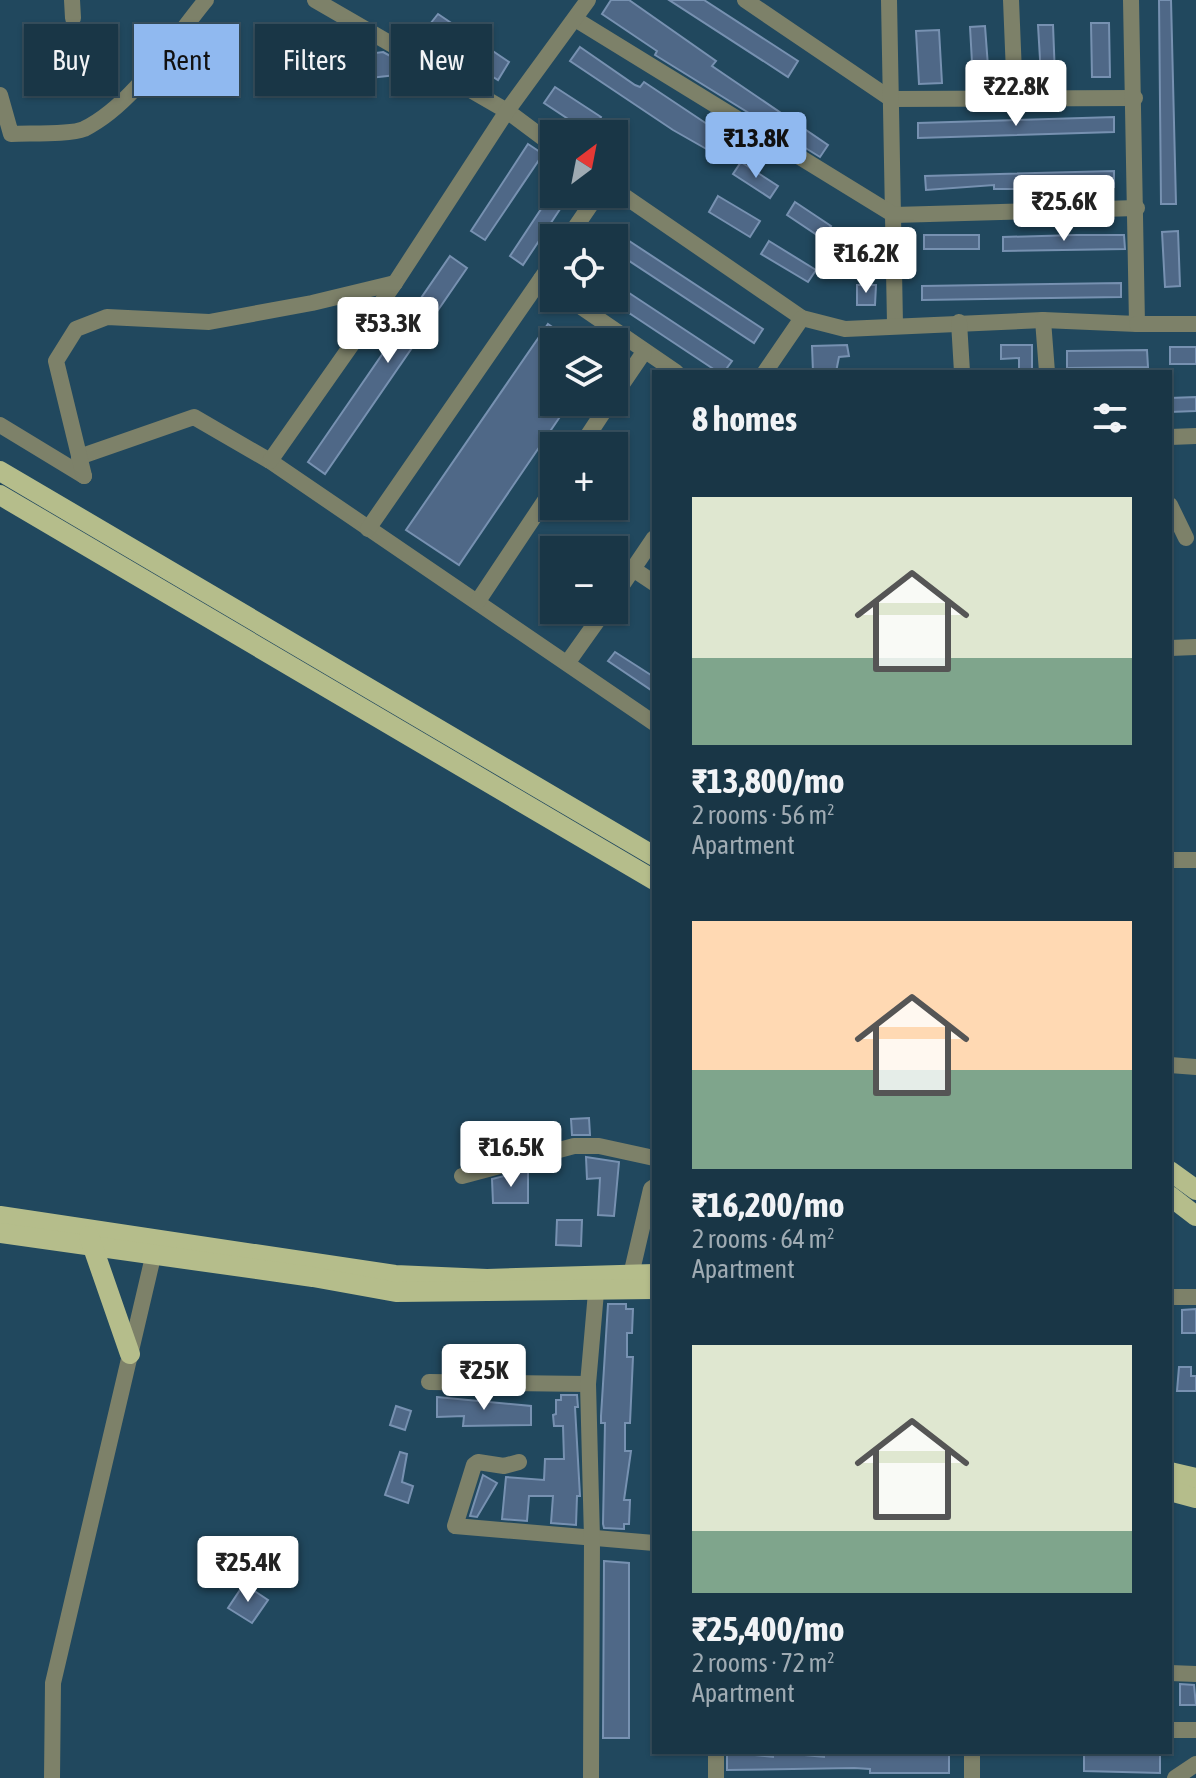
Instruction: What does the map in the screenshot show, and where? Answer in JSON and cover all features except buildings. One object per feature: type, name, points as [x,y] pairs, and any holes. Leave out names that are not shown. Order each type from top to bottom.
[{"type":"main road","points":[[0,471],[488,770],[652,879]]},
{"type":"main road","points":[[0,495],[488,770],[652,855]]},
{"type":"main road","points":[[1172,1172],[1196,1190]]},
{"type":"main road","points":[[1172,1198],[1196,1216]]},
{"type":"main road","points":[[7,1226],[395,1275],[487,1279],[652,1274]]},
{"type":"main road","points":[[90,1237],[130,1354]]},
{"type":"main road","points":[[156,1247],[396,1292],[652,1289]]},
{"type":"main road","points":[[1172,1472],[1196,1478]]},
{"type":"main road","points":[[1172,1492],[1196,1498]]},
{"type":"street","points":[[72,0],[73,18]]},
{"type":"street","points":[[0,95],[11,134],[83,130],[123,99],[171,50],[206,0]]},
{"type":"street","points":[[315,0],[507,111],[540,136]]},
{"type":"street","points":[[270,461],[395,283],[507,111],[588,0]]},
{"type":"street","points":[[745,0],[891,99],[1135,98]]},
{"type":"street","points":[[889,0],[895,324]]},
{"type":"street","points":[[1011,0],[1015,98]]},
{"type":"street","points":[[1131,0],[1137,324]]},
{"type":"street","points":[[575,19],[894,215],[1137,208]]},
{"type":"street","points":[[628,199],[802,318],[845,329],[895,324],[1043,320],[1196,324]]},
{"type":"street","points":[[0,425],[84,476],[56,361],[76,329],[107,317],[209,322],[312,303],[395,283]]},
{"type":"street","points":[[368,529],[540,295]]},
{"type":"street","points":[[588,312],[673,370]]},
{"type":"street","points":[[766,370],[802,318]]},
{"type":"street","points":[[1043,320],[1047,370]]},
{"type":"street","points":[[959,322],[962,370]]},
{"type":"street","points":[[628,375],[644,352]]},
{"type":"street","points":[[79,457],[194,417],[270,461],[652,722]]},
{"type":"street","points":[[1172,437],[1196,436]]},
{"type":"street","points":[[478,601],[540,508]]},
{"type":"street","points":[[1172,510],[1184,538]]},
{"type":"street","points":[[628,576],[652,541]]},
{"type":"street","points":[[633,569],[652,582]]},
{"type":"street","points":[[568,662],[595,624]]},
{"type":"street","points":[[1172,648],[1196,647]]},
{"type":"street","points":[[1172,860],[1196,860]]},
{"type":"street","points":[[1172,1065],[1196,1067]]},
{"type":"street","points":[[462,1176],[574,1146],[599,1146],[652,1158]]},
{"type":"street","points":[[631,1275],[652,1195]]},
{"type":"street","points":[[52,1778],[53,1683],[156,1247]]},
{"type":"street","points":[[591,1778],[592,1538],[588,1384],[596,1292]]},
{"type":"street","points":[[1172,1297],[1196,1297]]},
{"type":"street","points":[[429,1382],[588,1384]]},
{"type":"street","points":[[519,1462],[504,1466],[478,1462],[474,1465],[455,1526],[652,1543]]},
{"type":"street","points":[[1172,1673],[1196,1674]]},
{"type":"street","points":[[1172,1730],[1196,1730]]},
{"type":"street","points":[[716,1754],[716,1778]]},
{"type":"street","points":[[972,1754],[972,1778]]}]
